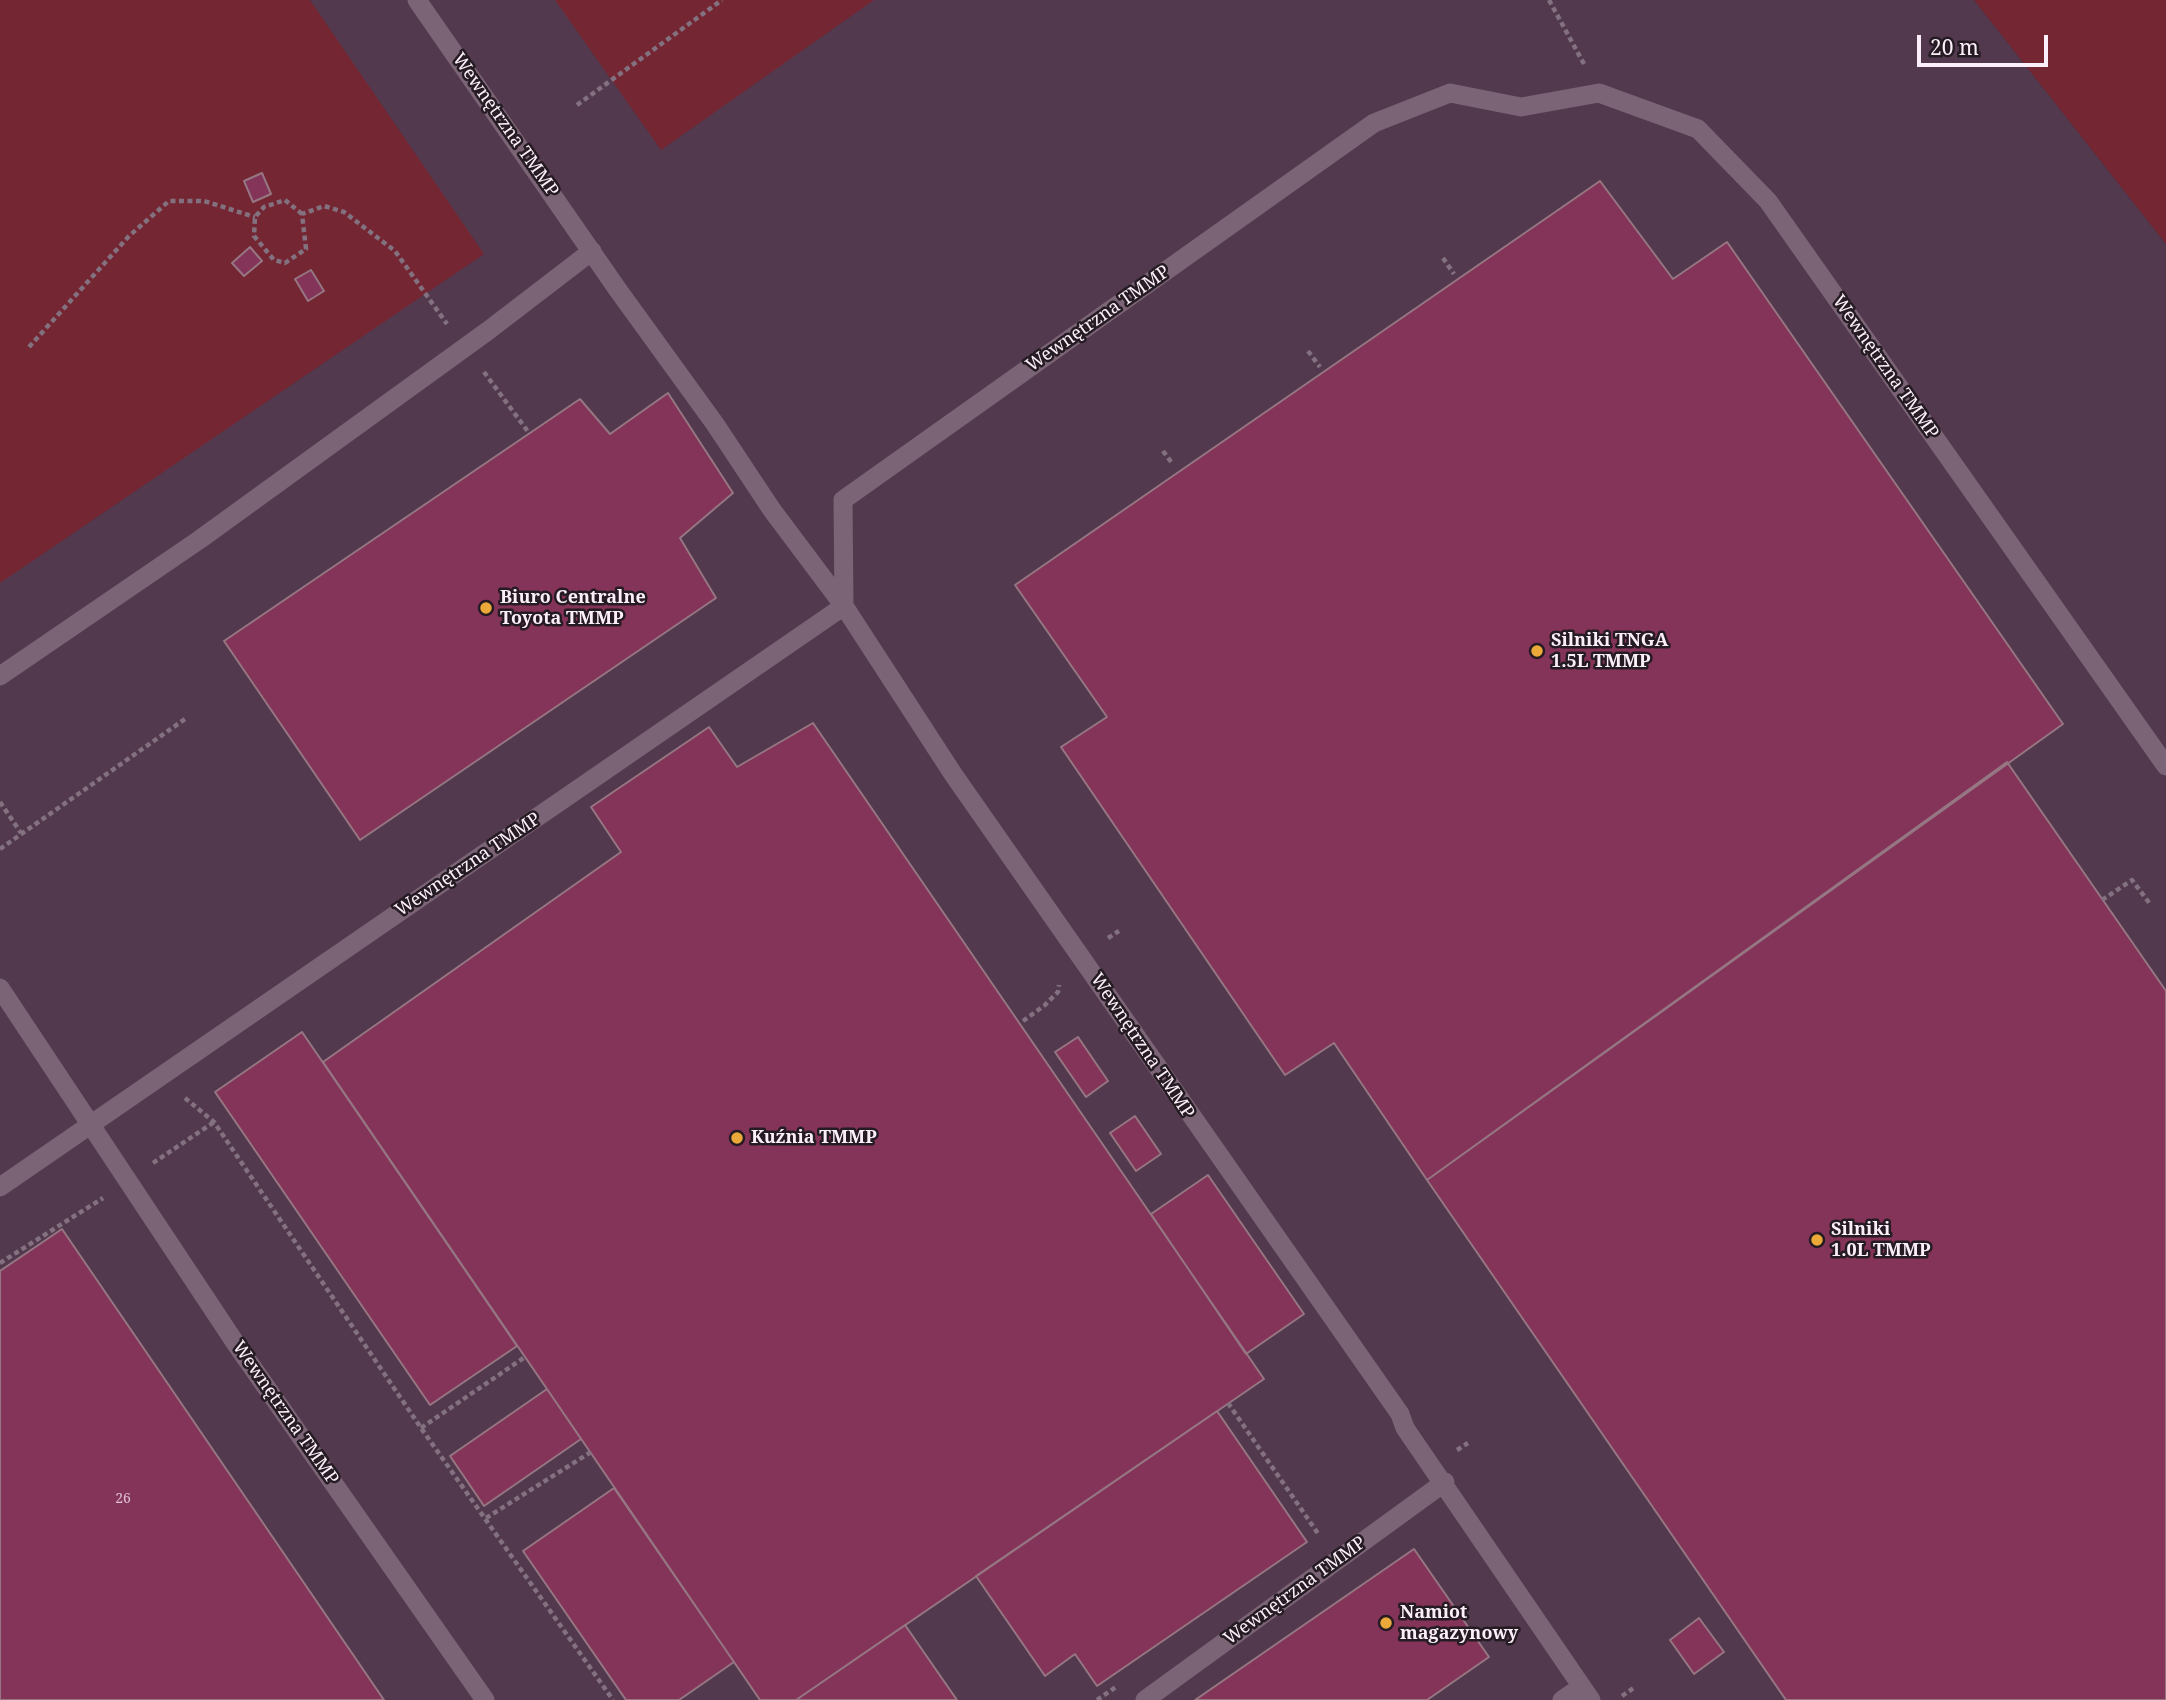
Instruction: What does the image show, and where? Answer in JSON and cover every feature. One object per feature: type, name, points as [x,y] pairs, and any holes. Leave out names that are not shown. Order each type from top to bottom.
[{"type":"lane","name":"Wewnętrzna TMMP","points":[[417,0],[716,424],[772,510],[844,606],[953,774],[1445,1482],[1586,1693]]},
{"type":"lane","name":"Wewnętrzna TMMP","points":[[844,606],[843,499],[1374,123],[1450,93],[1521,107],[1600,93],[1698,129],[1768,201],[2166,766]]},
{"type":"lane","points":[[0,676],[199,540],[465,348],[592,251]]},
{"type":"lane","name":"Wewnętrzna TMMP","points":[[0,1187],[844,606]]},
{"type":"lane","name":"Wewnętrzna TMMP","points":[[0,988],[92,1122],[236,1344],[485,1700]]},
{"type":"lane","name":"Wewnętrzna TMMP","points":[[1145,1700],[1445,1482]]},
{"type":"lane","points":[[1562,1700],[1586,1693]]},
{"type":"path","points":[[577,105],[722,0]]},
{"type":"path","points":[[1549,0],[1600,93]]},
{"type":"path","points":[[285,200],[302,214],[306,250],[285,263],[274,260],[254,236],[255,217],[264,207],[285,200]]},
{"type":"path","points":[[29,348],[129,236],[169,201],[204,201],[255,217]]},
{"type":"path","points":[[302,214],[324,206],[344,212],[395,251],[529,433]]},
{"type":"path","points":[[1443,258],[1454,274]]},
{"type":"path","points":[[1308,351],[1320,367]]},
{"type":"path","points":[[1163,451],[1172,463]]},
{"type":"path","points":[[0,849],[185,719]]},
{"type":"path","points":[[0,802],[21,833]]},
{"type":"path","points":[[2102,900],[2132,880],[2150,904]]},
{"type":"path","points":[[185,1098],[214,1122],[421,1428],[613,1700]]},
{"type":"path","points":[[0,1263],[49,1231]]},
{"type":"path","points":[[421,1428],[525,1357]]},
{"type":"path","points":[[1228,1403],[1337,1560]]},
{"type":"path","points":[[486,1518],[591,1452]]},
{"type":"path","points":[[1616,1700],[1635,1687]]},
{"type":"shaded area","points":[[0,0],[1974,0],[2166,244],[2166,1700],[0,1700]]},
{"type":"shaded area","points":[[0,0],[310,0],[484,254],[0,583]]},
{"type":"shaded area","points":[[555,0],[874,0],[661,150]]},
{"type":"shaded area","points":[[1974,0],[2166,0],[2166,244]]},
{"type":"building","points":[[262,173],[271,194],[253,202],[244,181]]},
{"type":"building","name":"Silniki TNGA 1.5L TMMP","points":[[1600,181],[1673,279],[1727,242],[2063,724],[1427,1180],[1334,1043],[1285,1075],[1061,747],[1107,717],[1015,585]]},
{"type":"building","points":[[250,247],[262,261],[244,276],[232,263]]},
{"type":"building","points":[[311,270],[324,291],[308,301],[295,279]]},
{"type":"building","name":"Biuro Centralne Toyota TMMP","points":[[668,393],[733,493],[680,538],[716,598],[360,840],[224,641],[580,399],[610,434]]},
{"type":"building","name":"Kuźnia TMMP","points":[[813,723],[1264,1379],[796,1700],[760,1700],[323,1062],[621,852],[591,807],[709,727],[737,767]]},
{"type":"building","name":"Silniki 1.0L TMMP","points":[[2007,762],[2166,991],[2166,1700],[1786,1700],[1427,1180]]},
{"type":"building","points":[[302,1032],[517,1346],[430,1405],[215,1092]]},
{"type":"building","points":[[1078,1037],[1108,1081],[1086,1097],[1055,1052]]},
{"type":"building","points":[[1135,1116],[1161,1154],[1136,1171],[1110,1133]]},
{"type":"building","points":[[1208,1175],[1304,1314],[1246,1354],[1151,1214]]},
{"type":"building","points":[[62,1229],[384,1700],[0,1700],[0,1271]]},
{"type":"building","points":[[547,1389],[581,1439],[484,1506],[450,1456]]},
{"type":"building","points":[[1217,1411],[1307,1542],[1097,1686],[1075,1654],[1045,1676],[976,1576]]},
{"type":"building","points":[[614,1488],[734,1662],[679,1700],[626,1700],[523,1551]]},
{"type":"building","name":"Namiot magazynowy","points":[[1414,1549],[1489,1657],[1427,1700],[1195,1700]]},
{"type":"building","points":[[1699,1618],[1724,1652],[1694,1674],[1670,1640]]},
{"type":"building","points":[[905,1625],[957,1700],[796,1700]]},
{"type":"place","name":"Biuro Centralne Toyota TMMP","points":[[486,608]]},
{"type":"place","name":"Silniki TNGA 1.5L TMMP","points":[[1537,651]]},
{"type":"place","name":"Kuźnia TMMP","points":[[737,1138]]},
{"type":"place","name":"Silniki 1.0L TMMP","points":[[1817,1240]]},
{"type":"place","name":"Namiot magazynowy","points":[[1386,1623]]}]
